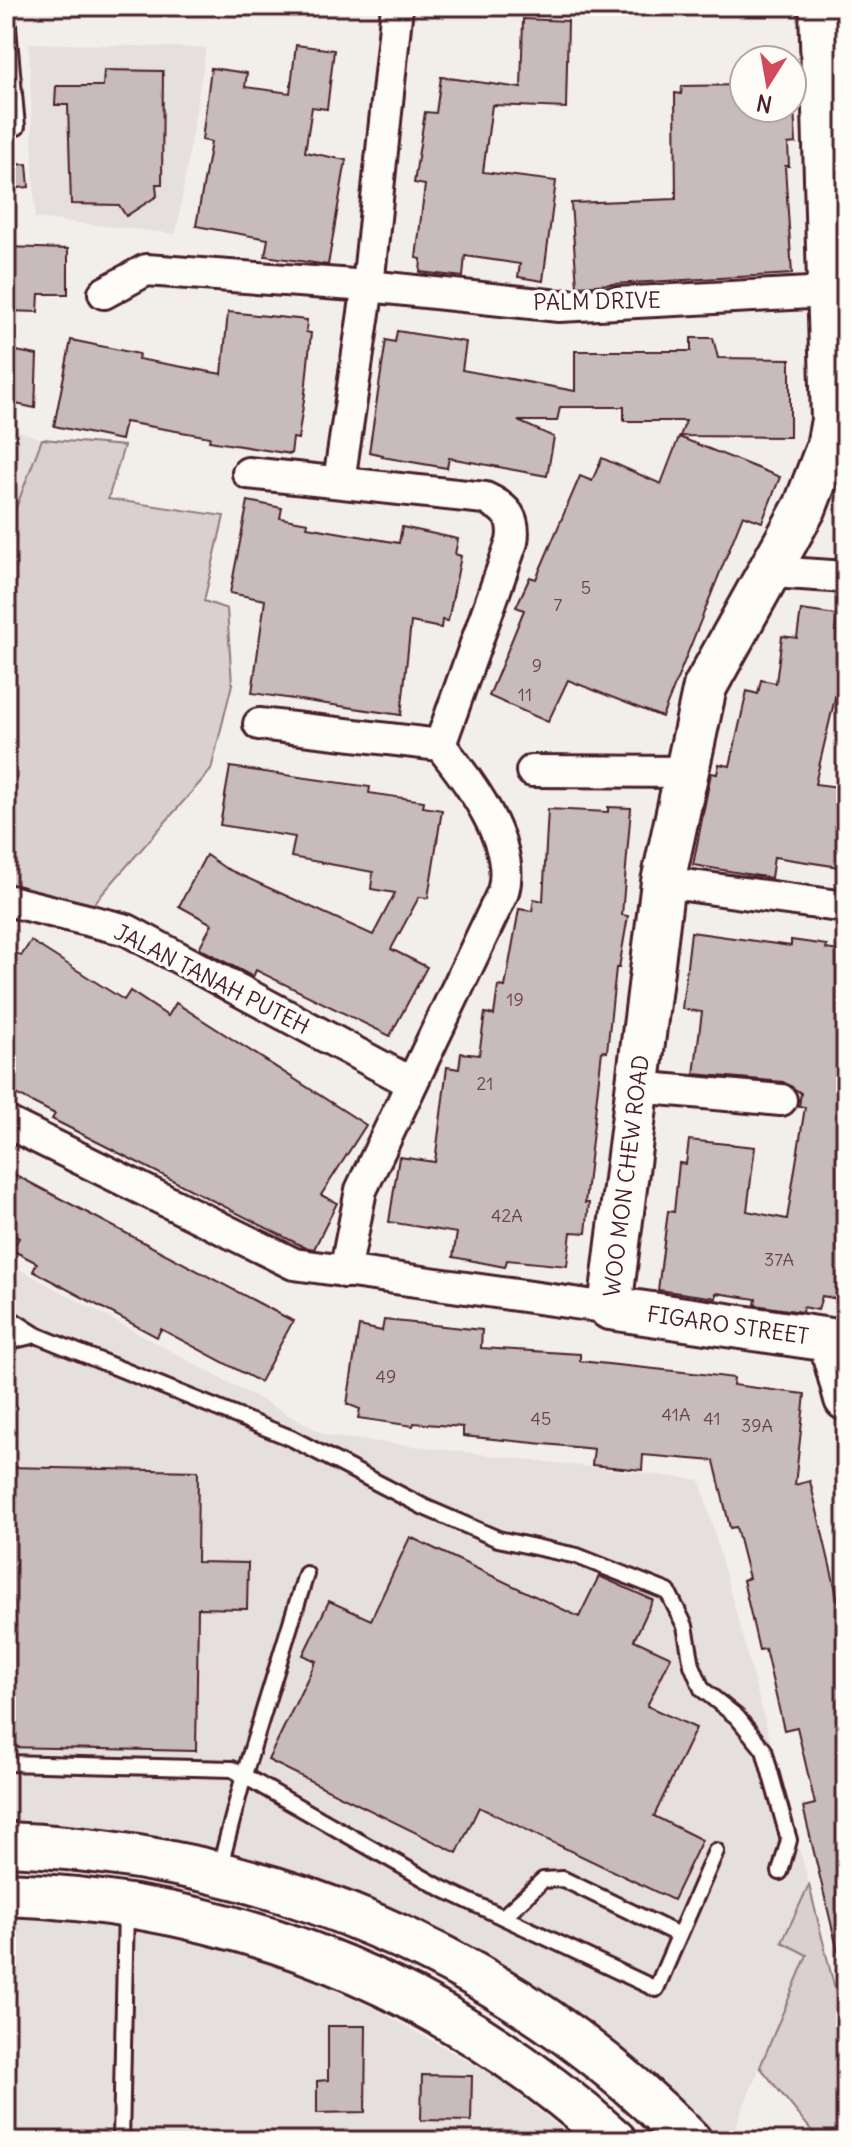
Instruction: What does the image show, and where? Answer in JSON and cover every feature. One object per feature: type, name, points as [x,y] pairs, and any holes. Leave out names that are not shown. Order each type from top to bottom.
[{"type":"street","points":[[339,481],[368,286],[397,6]]},
{"type":"street","name":"WOO MON CHEW ROAD","points":[[6,1122],[294,1264],[610,1308],[663,882],[705,687],[772,572],[805,507],[828,447],[833,420],[835,316],[831,97],[821,6]]},
{"type":"street","name":"PALM DRIVE","points":[[104,293],[146,270],[368,286],[559,306],[835,316]]},
{"type":"street","points":[[248,473],[485,498],[510,514],[515,527],[512,542],[440,745]]},
{"type":"street","points":[[772,572],[846,577]]},
{"type":"street","points":[[259,724],[440,745]]},
{"type":"street","points":[[345,1272],[361,1190],[506,879],[504,846],[440,745]]},
{"type":"street","points":[[532,771],[687,772]]},
{"type":"street","points":[[663,882],[846,907]]},
{"type":"street","name":"JALAN TANAH PUTEH","points":[[6,900],[127,930],[410,1082]]},
{"type":"street","points":[[637,1087],[781,1100]]},
{"type":"street","name":"FIGARO STREET","points":[[610,1308],[838,1340]]},
{"type":"street","points":[[838,1340],[846,1399]]},
{"type":"street","points":[[6,1844],[111,1851],[219,1870],[365,1921],[492,1985],[588,2051],[690,2141]]},
{"type":"street","points":[[6,1894],[127,1904],[212,1921],[340,1963],[459,2023],[513,2059],[615,2141]]},
{"type":"lane","points":[[6,6],[17,127]]},
{"type":"lane","points":[[6,1316],[36,1335],[291,1438],[424,1507],[498,1539],[577,1556],[668,1592],[685,1626],[692,1665],[702,1689],[737,1717],[764,1750],[789,1840],[780,1872]]},
{"type":"lane","points":[[6,1342],[36,1335]]},
{"type":"lane","points":[[219,1870],[244,1775],[306,1574]]},
{"type":"lane","points":[[6,1763],[210,1766],[232,1769],[441,1888],[656,1989],[716,1851]]},
{"type":"lane","points":[[503,1917],[543,1880],[563,1879],[679,1935]]},
{"type":"lane","points":[[121,2141],[127,1904]]},
{"type":"shaded area","points":[[29,43],[206,48],[176,234],[35,218]]},
{"type":"shaded area","points":[[6,426],[42,439],[6,534]]},
{"type":"shaded area","points":[[42,439],[124,446],[108,499],[224,516],[204,601],[227,609],[232,684],[211,770],[90,908],[6,887],[6,534]]},
{"type":"shaded area","points":[[6,1262],[328,1436],[700,1480],[809,1884],[781,1942],[807,1954],[729,2141],[721,2141],[628,2052],[569,2007],[505,1967],[375,1901],[238,1853],[175,1839],[114,1830],[6,1823]]},
{"type":"shaded area","points":[[809,1885],[846,2034],[846,2141],[820,2141],[760,2067],[807,1955],[782,1942]]},
{"type":"shaded area","points":[[6,1917],[70,1920],[159,1932],[240,1953],[311,1980],[374,2008],[496,2077],[577,2141],[6,2141]]},
{"type":"building","points":[[523,19],[568,21],[566,108],[492,105],[483,172],[556,181],[543,281],[518,277],[520,264],[465,256],[463,277],[420,272],[421,259],[416,258],[425,185],[414,183],[425,112],[436,113],[441,77],[521,88]]},
{"type":"building","points":[[296,45],[334,50],[327,109],[312,107],[305,152],[346,160],[328,265],[265,256],[268,239],[196,226],[211,142],[202,140],[211,68],[247,73],[245,87],[290,93]]},
{"type":"building","points":[[104,70],[163,71],[162,184],[156,184],[157,196],[126,216],[119,205],[71,204],[68,105],[55,105],[56,86],[103,86]]},
{"type":"building","points":[[728,85],[728,124],[795,124],[796,143],[788,144],[789,166],[785,166],[792,274],[577,286],[571,203],[676,199],[675,93],[681,94],[682,86]]},
{"type":"building","points":[[27,164],[29,187],[6,189],[6,165]]},
{"type":"building","points":[[6,247],[68,249],[68,294],[39,294],[38,312],[6,311]]},
{"type":"building","points":[[228,312],[307,320],[306,332],[311,333],[305,393],[298,439],[293,438],[291,454],[209,441],[210,437],[125,422],[121,440],[54,426],[71,340],[139,354],[138,359],[222,374]]},
{"type":"building","points":[[397,331],[466,342],[462,370],[575,391],[575,351],[691,351],[691,338],[713,338],[718,358],[790,359],[790,437],[680,436],[686,421],[624,421],[624,407],[560,407],[557,421],[518,421],[554,437],[547,476],[449,458],[447,468],[382,457],[369,452],[386,340],[395,342]]},
{"type":"building","points":[[6,349],[37,355],[35,408],[6,402]]},
{"type":"building","points":[[679,437],[780,477],[762,522],[743,515],[662,717],[568,680],[548,722],[489,696],[524,610],[516,607],[530,577],[536,579],[580,476],[592,481],[602,458],[661,484]]},
{"type":"building","points":[[248,501],[282,508],[280,518],[308,523],[307,527],[399,543],[402,527],[458,539],[455,554],[461,556],[448,621],[442,620],[441,628],[411,622],[401,715],[252,693],[265,600],[230,593]]},
{"type":"building","points":[[801,610],[837,615],[835,631],[846,633],[846,673],[841,672],[815,784],[846,788],[846,868],[774,857],[771,878],[693,865],[711,773],[717,774],[719,764],[730,766],[747,691],[758,694],[761,680],[776,683],[782,636],[797,638]]},
{"type":"building","points":[[230,767],[370,787],[369,793],[424,801],[423,807],[442,810],[428,898],[419,897],[391,949],[427,967],[390,1036],[256,970],[253,977],[199,948],[212,924],[179,906],[206,855],[225,868],[373,935],[395,893],[371,889],[373,872],[291,857],[295,837],[220,825]]},
{"type":"building","points":[[608,807],[631,808],[622,915],[628,916],[619,968],[616,968],[607,1052],[602,1051],[585,1203],[589,1203],[586,1233],[571,1232],[567,1266],[507,1260],[505,1267],[453,1257],[457,1233],[389,1222],[399,1157],[435,1162],[447,1067],[459,1069],[461,1053],[479,1055],[485,1013],[494,1015],[498,986],[505,987],[519,909],[532,911],[534,899],[543,901],[548,809],[608,812]]},
{"type":"building","points":[[691,932],[791,946],[791,940],[827,945],[826,949],[846,952],[846,1259],[838,1299],[822,1296],[818,1310],[803,1307],[802,1312],[755,1305],[756,1299],[716,1293],[716,1298],[658,1290],[668,1211],[674,1212],[679,1163],[686,1164],[689,1140],[755,1147],[747,1211],[787,1219],[805,1107],[799,1106],[801,1093],[783,1082],[694,1074],[702,1012],[682,1009]]},
{"type":"building","points":[[31,941],[124,1000],[130,991],[168,1016],[176,1003],[366,1125],[321,1195],[337,1203],[314,1249],[304,1247],[52,1119],[55,1114],[6,1089],[6,947],[21,956]]},
{"type":"building","points":[[6,1170],[293,1321],[260,1382],[161,1329],[157,1337],[33,1271],[37,1263],[12,1250],[19,1238],[6,1231]]},
{"type":"building","points":[[384,1320],[482,1330],[481,1348],[580,1354],[580,1361],[734,1378],[733,1385],[805,1394],[795,1485],[810,1481],[846,1633],[846,1955],[839,1956],[803,1807],[815,1804],[797,1727],[784,1730],[765,1649],[759,1650],[743,1580],[749,1578],[736,1527],[730,1528],[714,1461],[643,1455],[642,1470],[592,1465],[594,1449],[463,1436],[463,1427],[414,1423],[413,1426],[358,1418],[360,1409],[347,1404],[359,1326],[382,1331]]},
{"type":"building","points":[[6,1467],[198,1471],[197,1562],[248,1563],[247,1609],[198,1608],[196,1751],[6,1747]]},
{"type":"building","points":[[410,1537],[579,1617],[599,1576],[653,1600],[634,1640],[671,1657],[647,1706],[696,1728],[654,1816],[702,1840],[673,1900],[479,1807],[457,1853],[268,1760],[316,1661],[303,1655],[329,1601],[371,1620]]},
{"type":"building","points":[[328,2026],[366,2026],[365,2112],[317,2113],[317,2081],[328,2080]]},
{"type":"building","points":[[422,2075],[472,2076],[471,2121],[421,2120]]}]
